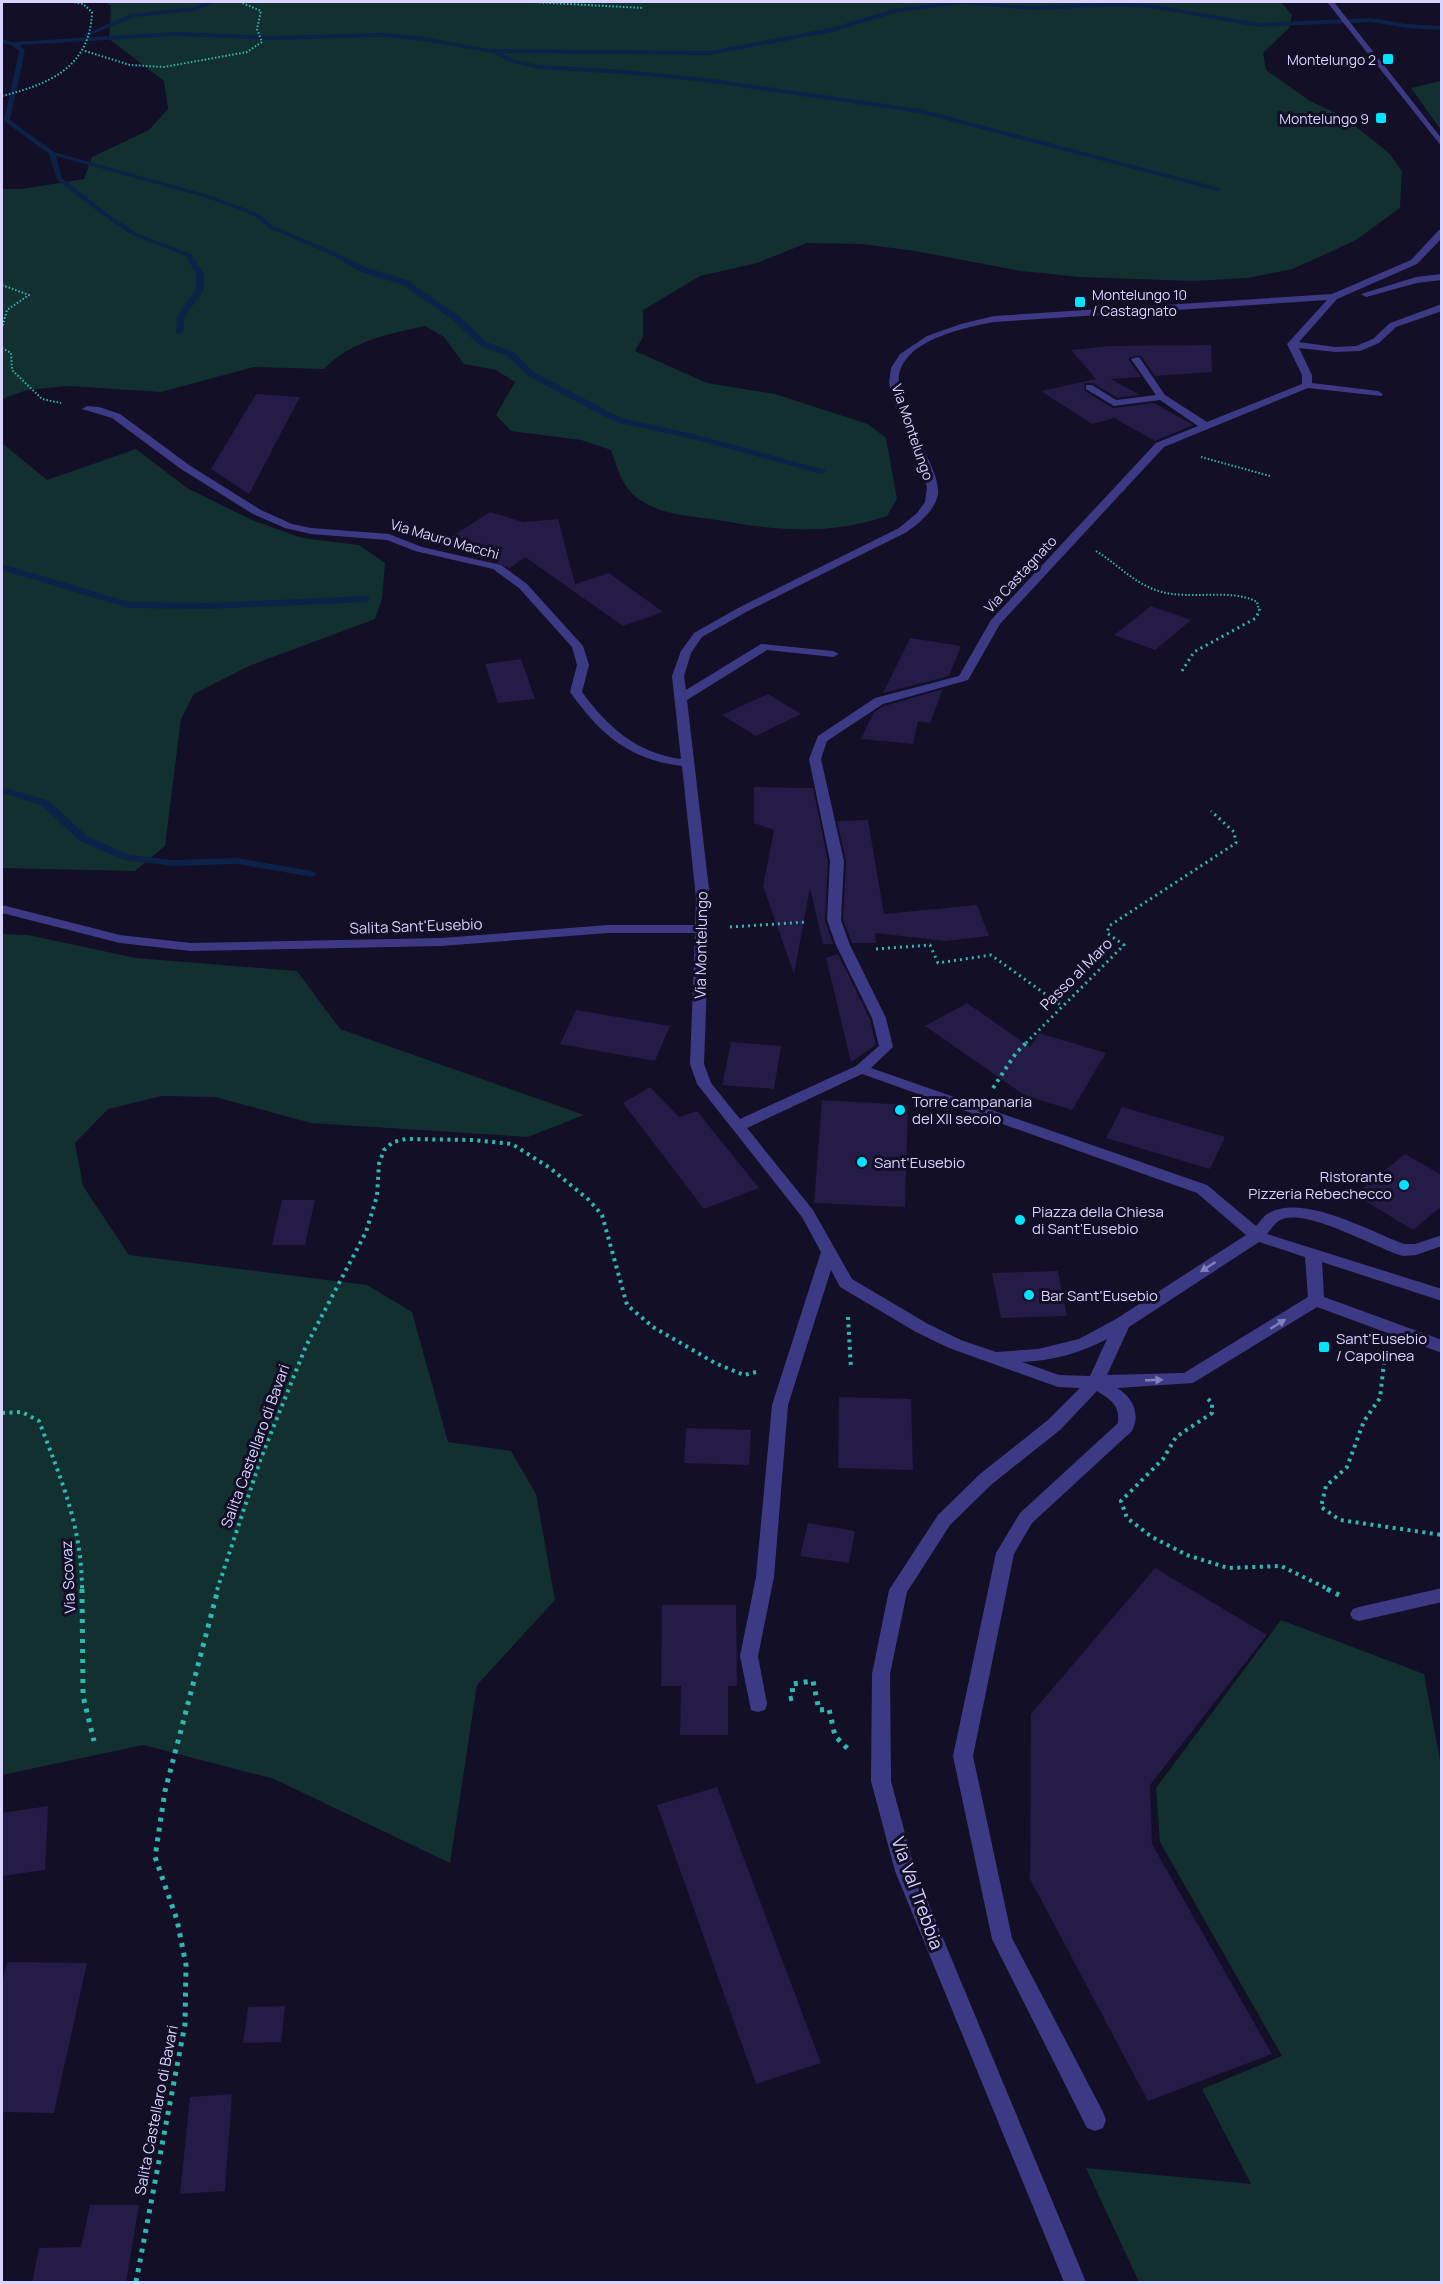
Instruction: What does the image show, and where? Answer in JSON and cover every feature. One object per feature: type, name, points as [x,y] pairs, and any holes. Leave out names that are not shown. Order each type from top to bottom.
[{"type":"street","points":[[1331,2],[1442,145]]},
{"type":"street","name":"Via Montelungo","points":[[1334,297],[1414,262],[1442,232]]},
{"type":"street","name":"Via Montelungo","points":[[738,1126],[704,1084],[697,1064],[703,898],[678,676],[685,653],[698,635],[744,609],[903,530],[926,512],[933,494],[928,471],[894,384],[895,369],[907,353],[928,338],[961,325],[994,319],[1360,296],[1416,280],[1442,277]]},
{"type":"street","points":[[1292,344],[1310,327],[1334,297]]},
{"type":"street","points":[[1292,344],[1337,350],[1360,348],[1377,341],[1389,326],[1433,313],[1442,307]]},
{"type":"street","points":[[1292,344],[1307,375],[1306,385],[1378,394]]},
{"type":"street","points":[[1136,358],[1162,397],[1207,427]]},
{"type":"street","name":"Via Castagnato","points":[[861,1069],[886,1047],[879,1018],[846,951],[834,920],[837,861],[815,759],[822,739],[879,701],[964,678],[995,622],[1160,445],[1306,385]]},
{"type":"street","points":[[1089,387],[1114,403],[1162,397]]},
{"type":"street","name":"Via Mauro Macchi","points":[[87,409],[116,416],[185,466],[257,513],[289,526],[311,531],[389,537],[419,549],[497,567],[524,586],[577,646],[584,665],[576,692],[590,711],[629,749],[665,762],[686,763]]},
{"type":"street","points":[[680,699],[765,646],[833,654]]},
{"type":"street","name":"Salita Sant'Eusebio","points":[[2,909],[120,939],[191,947],[441,942],[608,928],[702,929]]},
{"type":"street","points":[[1316,1300],[1187,1379],[1058,1381],[955,1344],[922,1328],[846,1283],[808,1214],[738,1126],[861,1069],[1202,1189],[1257,1236],[1337,1259],[1442,1295]]},
{"type":"street","points":[[993,1356],[1038,1355],[1084,1344],[1122,1323],[1257,1236],[1274,1216],[1287,1212],[1324,1220],[1403,1250],[1416,1249],[1442,1240]]},
{"type":"street","points":[[758,1704],[749,1656],[765,1577],[780,1405],[829,1252]]},
{"type":"street","points":[[1313,1252],[1316,1300]]},
{"type":"street","points":[[1316,1300],[1388,1329],[1442,1347]]},
{"type":"street","points":[[1096,1382],[1122,1323]]},
{"type":"street","points":[[1095,2120],[1002,1939],[963,1756],[1005,1553],[1026,1518],[1126,1426],[1129,1412],[1126,1403],[1096,1382]]},
{"type":"street","name":"Via Val Trebbia","points":[[1075,2283],[905,1871],[881,1780],[881,1674],[898,1590],[944,1520],[986,1479],[1054,1425],[1096,1382]]},
{"type":"street","points":[[1366,1613],[1442,1595]]},
{"type":"path","points":[[2,96],[28,90],[64,72],[85,51],[93,27],[92,12],[83,4],[73,2]]},
{"type":"path","points":[[85,51],[130,65],[149,67],[247,52],[262,42],[257,29],[261,11],[240,2]]},
{"type":"path","points":[[532,2],[643,8]]},
{"type":"path","points":[[2,285],[29,295],[8,310],[5,325],[2,328]]},
{"type":"path","points":[[2,348],[11,353],[12,370],[32,390]]},
{"type":"path","points":[[1160,445],[1270,476]]},
{"type":"path","points":[[1069,543],[1103,554],[1124,574],[1141,585],[1159,592],[1246,596],[1257,602],[1260,609],[1256,618],[1194,652],[1182,671]]},
{"type":"path","name":"Passo al Maro","points":[[978,1111],[1016,1053],[1124,945],[1107,933],[1108,926],[1236,843],[1234,832],[1211,811]]},
{"type":"path","points":[[702,929],[834,920]]},
{"type":"path","points":[[846,951],[930,945],[938,963],[991,956],[1062,1006]]},
{"type":"path","name":"Salita Castellaro di Bavari","points":[[136,2283],[185,2024],[186,1965],[177,1920],[155,1857],[165,1791],[210,1612],[261,1458],[306,1346],[366,1232],[378,1196],[379,1164],[384,1150],[393,1142],[406,1139],[473,1140],[512,1144],[550,1168],[589,1200],[602,1215],[627,1305],[653,1328],[691,1351],[744,1374],[772,1368],[795,1354]]},
{"type":"path","points":[[846,1283],[851,1369]]},
{"type":"path","points":[[1388,1329],[1380,1398],[1364,1421],[1347,1467],[1326,1486],[1321,1507],[1340,1520],[1442,1535]]},
{"type":"path","points":[[1212,1402],[1212,1413],[1176,1437],[1163,1459],[1121,1501],[1127,1518],[1152,1537],[1187,1555],[1228,1568],[1281,1566],[1366,1613]]},
{"type":"path","name":"Via Scovaz","points":[[2,1413],[17,1411],[32,1414],[39,1421],[72,1508],[82,1556],[83,1696],[94,1741]]},
{"type":"path","points":[[783,1699],[793,1698],[792,1684],[813,1681],[819,1710],[829,1709],[835,1736],[881,1780]]},
{"type":"green space","points":[[106,2],[1281,2],[1292,15],[1289,28],[1263,53],[1266,70],[1310,101],[1344,117],[1389,153],[1402,171],[1400,208],[1356,240],[1326,254],[1292,269],[1248,278],[1194,281],[1080,277],[1021,271],[915,251],[862,244],[807,243],[757,263],[700,276],[643,310],[643,337],[635,351],[707,383],[775,394],[868,424],[886,438],[897,499],[887,516],[864,523],[821,529],[799,530],[757,526],[684,515],[648,505],[634,495],[621,478],[611,450],[581,440],[511,431],[496,415],[515,382],[496,370],[464,364],[444,337],[425,326],[358,345],[335,359],[324,369],[254,367],[161,392],[69,386],[27,390],[2,399],[2,189],[22,189],[84,179],[92,157],[149,130],[168,109],[164,81],[109,39],[111,6]]},
{"type":"green space","points":[[1442,81],[1441,130],[1411,88]]},
{"type":"green space","points":[[2,443],[47,480],[136,449],[187,488],[252,520],[302,538],[359,545],[385,563],[382,599],[375,619],[251,665],[194,694],[181,719],[165,846],[135,871],[2,868]]},
{"type":"green space","points":[[2,934],[28,935],[136,958],[297,971],[340,1029],[584,1115],[528,1137],[311,1123],[215,1097],[162,1096],[108,1109],[75,1143],[83,1186],[129,1255],[367,1285],[412,1312],[448,1442],[511,1451],[536,1494],[555,1600],[477,1685],[450,1863],[274,1779],[143,1745],[2,1775]]},
{"type":"green space","points":[[1281,1620],[1424,1674],[1442,1771],[1441,2282],[1139,2282],[1086,2168],[1251,2184],[1202,2089],[1282,2056],[1160,1842],[1156,1788]]},
{"type":"building","points":[[1211,345],[1212,372],[1155,376],[1141,356],[1130,357],[1129,360],[1141,377],[1111,379],[1140,395],[1117,398],[1093,383],[1084,383],[1085,391],[1113,408],[1154,403],[1193,425],[1155,441],[1114,418],[1092,424],[1041,391],[1096,379],[1071,350],[1108,346]]},
{"type":"building","points":[[256,394],[300,397],[249,494],[211,469]]},
{"type":"building","points":[[490,512],[523,522],[558,519],[575,584],[609,573],[663,612],[623,626],[525,557],[510,568],[440,544]]},
{"type":"building","points":[[1151,606],[1191,620],[1155,650],[1114,635]]},
{"type":"building","points":[[910,638],[961,646],[949,676],[883,693]]},
{"type":"building","points":[[521,659],[535,699],[498,703],[485,664]]},
{"type":"building","points":[[943,689],[930,723],[918,721],[913,744],[861,739],[874,712],[884,706]]},
{"type":"building","points":[[768,694],[801,714],[756,736],[722,715]]},
{"type":"building","points":[[754,787],[813,788],[828,861],[825,920],[833,944],[823,944],[810,888],[794,974],[763,886],[774,830],[754,823]]},
{"type":"building","points":[[868,820],[884,914],[977,905],[989,936],[945,941],[875,933],[876,943],[852,943],[843,920],[846,861],[837,821]]},
{"type":"building","points":[[838,954],[870,1019],[876,1045],[851,1062],[826,958]]},
{"type":"building","points":[[967,1003],[1030,1047],[1039,1033],[1106,1053],[1072,1110],[1024,1095],[925,1026]]},
{"type":"building","points":[[576,1010],[670,1026],[655,1061],[560,1044]]},
{"type":"building","points":[[731,1042],[781,1046],[774,1089],[722,1085]]},
{"type":"building","points":[[650,1087],[679,1117],[697,1111],[759,1188],[704,1209],[623,1103]]},
{"type":"building","name":"Sant'Eusebio","points":[[822,1100],[908,1105],[905,1207],[814,1203]]},
{"type":"building","points":[[1122,1107],[1225,1137],[1210,1169],[1106,1138]]},
{"type":"building","name":"Ristorante Pizzeria Rebechecco","points":[[1405,1154],[1442,1175],[1442,1206],[1413,1230],[1355,1195]]},
{"type":"building","points":[[282,1200],[315,1200],[305,1245],[272,1245]]},
{"type":"building","name":"Bar Sant'Eusebio","points":[[1058,1271],[1067,1316],[1001,1318],[992,1273]]},
{"type":"building","points":[[839,1397],[911,1399],[913,1470],[838,1468]]},
{"type":"building","points":[[686,1428],[751,1430],[749,1465],[684,1463]]},
{"type":"building","points":[[808,1523],[855,1531],[849,1563],[800,1556]]},
{"type":"building","points":[[1155,1568],[1267,1635],[1150,1785],[1152,1844],[1272,2054],[1148,2101],[1030,1879],[1031,1714]]},
{"type":"building","points":[[662,1605],[736,1605],[737,1686],[728,1686],[728,1735],[680,1735],[681,1686],[661,1686]]},
{"type":"building","points":[[717,1787],[821,2063],[756,2084],[657,1805]]},
{"type":"building","points":[[48,1806],[45,1870],[2,1876],[2,1813]]},
{"type":"building","points":[[7,1962],[87,1963],[54,2113],[2,2112],[2,1984]]},
{"type":"building","points":[[285,2006],[281,2042],[243,2043],[248,2007]]},
{"type":"building","points":[[232,2094],[225,2191],[180,2194],[190,2097]]},
{"type":"building","points":[[90,2205],[139,2205],[126,2283],[32,2283],[39,2248],[81,2247]]},
{"type":"waterway","points":[[86,35],[133,15],[193,9],[214,2]]},
{"type":"waterway","points":[[495,51],[710,53],[832,30],[897,10],[963,2],[1034,8],[1120,4],[1151,6],[1258,25],[1371,20],[1406,26],[1442,28]]},
{"type":"waterway","points":[[13,44],[176,34],[272,38],[383,35],[417,38],[495,51]]},
{"type":"waterway","points":[[2,41],[13,44]]},
{"type":"waterway","points":[[13,44],[22,50],[7,121],[52,153]]},
{"type":"waterway","points":[[495,51],[512,61],[539,67],[705,80],[920,111],[1218,189]]},
{"type":"waterway","points":[[52,153],[206,196],[245,210],[258,216],[271,227],[332,253],[364,270],[404,282],[456,318],[483,344],[511,354],[531,374],[618,420],[694,437],[822,472]]},
{"type":"waterway","points":[[52,153],[59,179],[102,212],[134,234],[189,255],[200,274],[200,290],[181,316],[179,332]]},
{"type":"waterway","points":[[2,567],[128,605],[206,606],[366,599]]},
{"type":"waterway","points":[[2,790],[45,803],[84,839],[128,858],[173,863],[237,861],[312,874]]},
{"type":"place","name":"Montelungo 2","points":[[1388,59]]},
{"type":"place","name":"Montelungo 9","points":[[1381,118]]},
{"type":"place","name":"Montelungo 10 / Castagnato","points":[[1080,302]]},
{"type":"place","name":"Torre campanaria del XII secolo","points":[[900,1110]]},
{"type":"place","name":"Sant'Eusebio","points":[[862,1162]]},
{"type":"place","name":"Ristorante Pizzeria Rebechecco","points":[[1404,1185]]},
{"type":"place","name":"Piazza della Chiesa di Sant'Eusebio","points":[[1020,1220]]},
{"type":"place","name":"Bar Sant'Eusebio","points":[[1029,1295]]},
{"type":"place","name":"Sant'Eusebio / Capolinea","points":[[1324,1347]]}]
